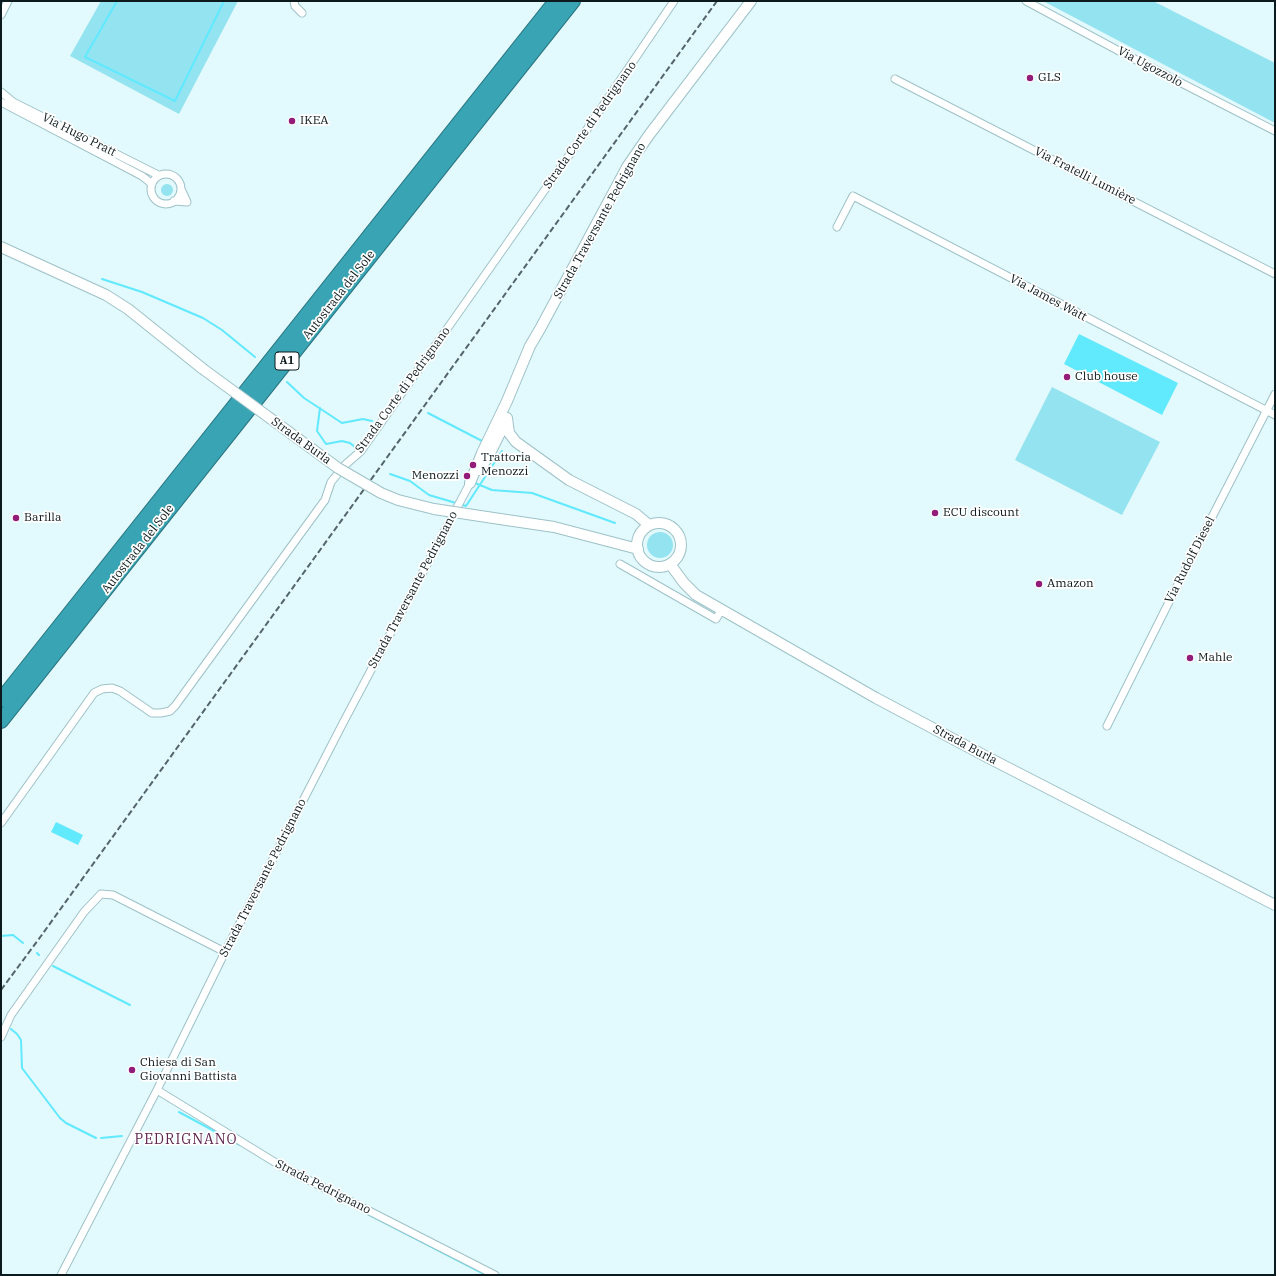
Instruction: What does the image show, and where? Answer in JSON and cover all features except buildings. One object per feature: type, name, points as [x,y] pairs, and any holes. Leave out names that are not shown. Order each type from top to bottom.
[{"type":"highway","name":"Autostrada del Sole","points":[[1,700],[556,1]]},
{"type":"highway","name":"Autostrada del Sole","points":[[1,721],[572,1]]},
{"type":"main road","name":"Strada Traversante Pedrignano","points":[[470,483],[530,346],[627,167],[747,3]]},
{"type":"main road","name":"Strada Burla","points":[[1,247],[106,295],[128,309],[203,369],[338,468],[381,493],[398,500],[434,509],[554,527],[638,549]]},
{"type":"main road","name":"Strada Traversante Pedrignano","points":[[470,483],[493,447],[505,432],[507,418],[522,381],[540,329]]},
{"type":"main road","name":"Strada Traversante Pedrignano","points":[[505,432],[502,422],[517,385],[518,373]]},
{"type":"main road","points":[[490,437],[505,432],[507,438],[516,442],[569,480],[636,514],[649,525]]},
{"type":"main road","points":[[493,447],[503,442],[516,442]]},
{"type":"main road","points":[[663,523],[670,525],[678,532],[681,542],[680,553],[678,557],[670,564],[660,567],[650,565],[642,558],[637,542],[639,535],[649,525],[663,523]]},
{"type":"main road","name":"Strada Burla","points":[[670,564],[684,583],[696,595],[883,702],[1275,905]]},
{"type":"street","points":[[1,14],[8,1]]},
{"type":"street","points":[[294,1],[295,6],[302,12]]},
{"type":"street","name":"Strada Corte di Pedrignano","points":[[1,822],[94,693],[102,689],[112,688],[120,691],[152,713],[170,711],[175,706],[325,500],[331,482],[345,465],[361,451],[577,144],[674,1]]},
{"type":"street","name":"Via Ugozzolo","points":[[1026,1],[1133,59],[1275,132]]},
{"type":"street","name":"Via Fratelli Lumière","points":[[895,78],[1275,274]]},
{"type":"street","name":"Via Hugo Pratt","points":[[1,92],[13,102],[158,176]]},
{"type":"street","name":"Via Hugo Pratt","points":[[1,102],[142,176],[152,184]]},
{"type":"street","points":[[166,173],[174,176],[179,181],[181,189],[180,194],[174,201],[164,204],[156,200],[151,193],[152,184],[158,176],[166,173]]},
{"type":"street","name":"Via James Watt","points":[[836,227],[853,196],[1275,415]]},
{"type":"street","name":"Via Rudolf Diesel","points":[[1107,726],[1275,394]]},
{"type":"street","name":"Strada Traversante Pedrignano","points":[[61,1275],[157,1090],[225,952],[470,483]]},
{"type":"street","points":[[620,564],[716,619],[722,609]]},
{"type":"street","points":[[1,1037],[11,1015],[84,912],[101,894],[114,895],[225,952]]},
{"type":"street","name":"Strada Pedrignano","points":[[157,1090],[281,1166],[495,1275]]},
{"type":"shaded area","points":[[101,1],[238,1],[179,114],[70,56]]},
{"type":"shaded area","points":[[1043,1],[1153,1],[1275,63],[1275,123]]},
{"type":"shaded area","points":[[169,184],[172,185],[172,195],[165,196],[162,195],[161,188],[162,185]]},
{"type":"shaded area","points":[[1079,334],[1178,383],[1162,415],[1064,364]]},
{"type":"shaded area","points":[[1052,387],[1160,442],[1122,515],[1015,460]]},
{"type":"shaded area","points":[[660,532],[669,536],[673,545],[669,554],[660,558],[651,554],[647,545],[651,536]]},
{"type":"shaded area","points":[[56,822],[83,835],[78,845],[51,832]]},
{"type":"waterway","points":[[117,1],[85,57],[175,101],[224,1]]},
{"type":"waterway","points":[[102,279],[142,292],[203,318],[222,330],[255,357]]},
{"type":"waterway","points":[[287,382],[304,398],[342,423],[363,419],[372,421]]},
{"type":"waterway","points":[[320,408],[317,431],[326,444],[342,441],[350,443],[356,448]]},
{"type":"waterway","points":[[428,413],[484,442]]},
{"type":"waterway","points":[[390,474],[410,481],[429,495],[466,506],[502,451]]},
{"type":"waterway","points":[[475,483],[492,490],[532,493],[615,523]]},
{"type":"waterway","points":[[1,936],[13,935],[23,943]]},
{"type":"waterway","points":[[53,966],[130,1005]]},
{"type":"waterway","points":[[11,1029],[21,1040],[22,1068],[60,1118],[66,1123],[96,1138]]},
{"type":"waterway","points":[[179,1112],[240,1145]]},
{"type":"waterway","points":[[101,1138],[122,1136]]},
{"type":"waterway","points":[[290,1174],[486,1275]]},
{"type":"railway","points":[[1,990],[717,1]]},
{"type":"place","name":"GLS","points":[[1030,78]]},
{"type":"place","name":"IKEA","points":[[292,121]]},
{"type":"place","name":"Club house","points":[[1067,377]]},
{"type":"place","name":"Trattoria Menozzi","points":[[473,465]]},
{"type":"place","name":"Menozzi","points":[[467,476]]},
{"type":"place","name":"ECU discount","points":[[935,513]]},
{"type":"place","name":"Barilla","points":[[16,518]]},
{"type":"place","name":"Amazon","points":[[1039,584]]},
{"type":"place","name":"Mahle","points":[[1190,658]]},
{"type":"place","name":"Chiesa di San Giovanni Battista","points":[[132,1070]]},
{"type":"district","name":"PEDRIGNANO","points":[[186,1140]]}]
